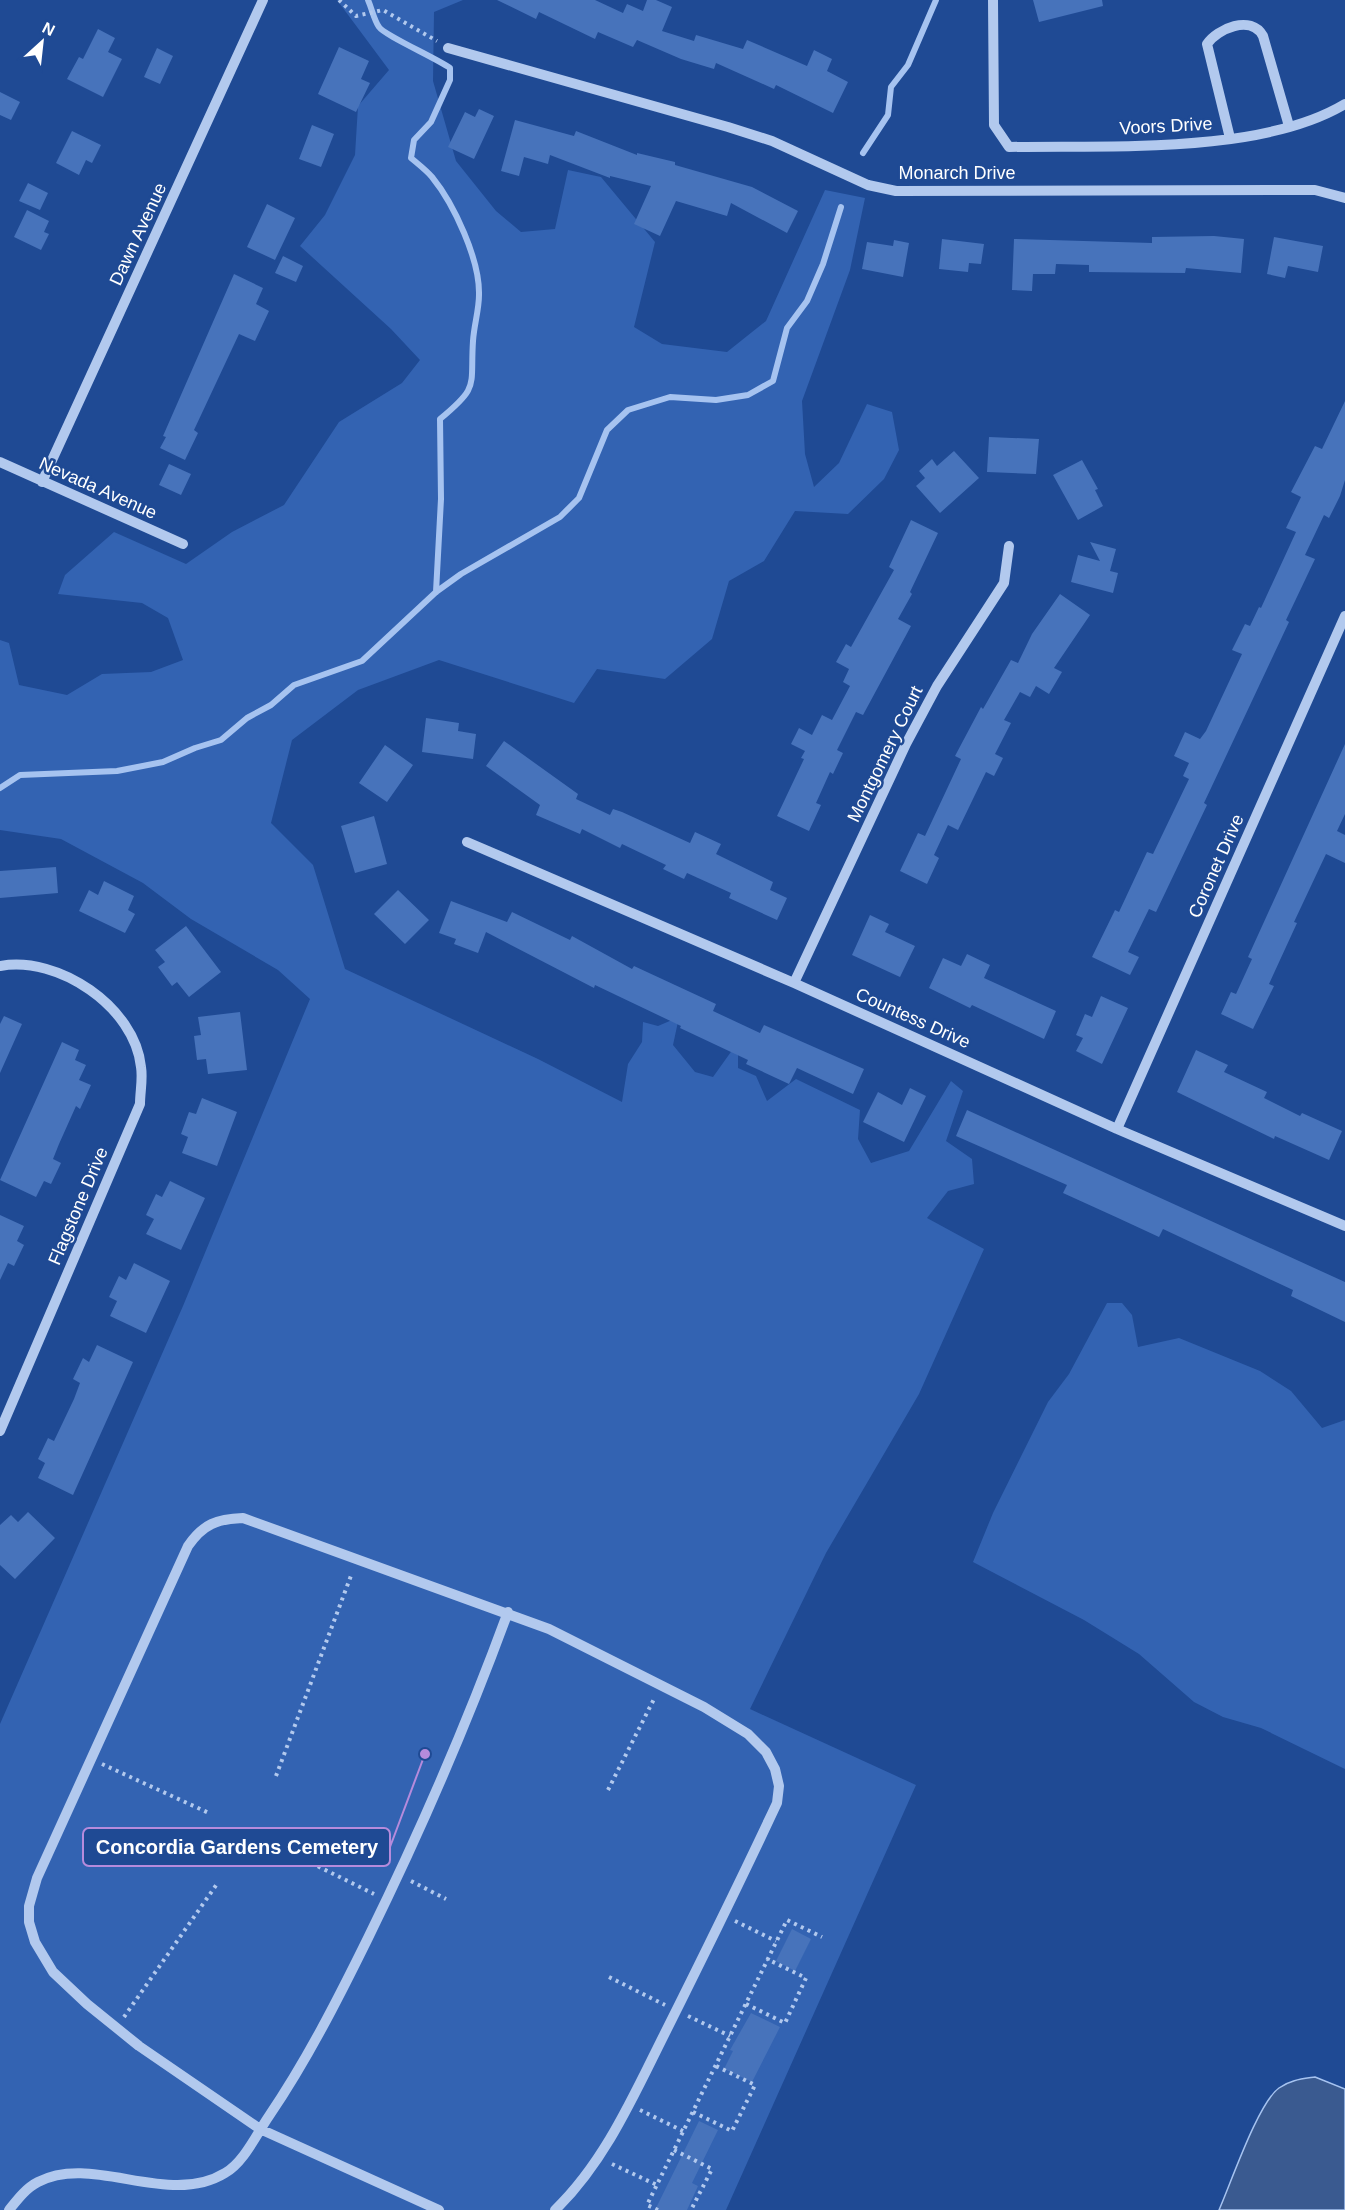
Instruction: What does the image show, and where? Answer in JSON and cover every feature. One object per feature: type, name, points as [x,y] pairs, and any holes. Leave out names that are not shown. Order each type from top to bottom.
[{"type":"street","name":"Dawn Avenue","points":[[42,482],[263,0]]},
{"type":"street","name":"Voors Drive","points":[[993,0],[994,125],[1009,147],[1204,143],[1289,126],[1334,111],[1345,104]]},
{"type":"street","points":[[1230,138],[1207,44],[1214,34],[1233,26],[1252,26],[1263,36],[1289,126]]},
{"type":"street","name":"Monarch Drive","points":[[448,48],[772,141],[868,185],[897,191],[1314,190],[1345,198]]},
{"type":"street","name":"Nevada Avenue","points":[[0,462],[183,544]]},
{"type":"street","name":"Montgomery Court","points":[[794,982],[906,744],[938,686],[1004,583],[1009,546]]},
{"type":"street","name":"Coronet Drive","points":[[1117,1129],[1345,616]]},
{"type":"street","name":"Countess Drive","points":[[467,842],[794,982],[1117,1129],[1345,1226]]},
{"type":"street","name":"Flagstone Drive","points":[[0,966],[9,964],[55,970],[101,996],[130,1032],[141,1066],[140,1104],[0,1431]]},
{"type":"street","points":[[439,2210],[260,2129],[117,2028],[53,1972],[35,1942],[29,1922],[29,1906],[37,1878],[188,1546],[198,1531],[210,1523],[243,1518],[508,1612],[580,1643],[661,1684],[748,1734],[766,1752],[775,1769],[779,1786],[777,1803],[723,1916],[628,2105],[598,2157],[571,2194],[555,2210]]},
{"type":"street","points":[[9,2210],[37,2182],[59,2175],[80,2174],[165,2184],[210,2180],[226,2173],[240,2159],[287,2089],[339,1996],[399,1876],[454,1752],[508,1612]]},
{"type":"path","points":[[339,0],[356,16],[383,10],[448,48]]},
{"type":"path","points":[[276,1776],[358,1558]]},
{"type":"path","points":[[608,1790],[661,1684]]},
{"type":"path","points":[[90,1759],[209,1813]]},
{"type":"path","points":[[291,1853],[386,1900]]},
{"type":"path","points":[[399,1876],[446,1899]]},
{"type":"path","points":[[117,2028],[217,1884]]},
{"type":"path","points":[[723,1916],[777,1941]]},
{"type":"path","points":[[658,2210],[647,2205],[787,1920],[822,1938]]},
{"type":"path","points":[[746,2004],[784,2023],[806,1978],[767,1959]]},
{"type":"path","points":[[693,2112],[732,2131],[754,2085],[716,2066]]},
{"type":"path","points":[[628,2105],[683,2131]]},
{"type":"path","points":[[674,2150],[711,2169],[691,2210]]},
{"type":"path","points":[[598,2157],[657,2185]]},
{"type":"shaded area","points":[[337,0],[463,0],[434,12],[433,81],[456,161],[496,211],[521,232],[555,229],[568,170],[601,177],[655,242],[634,327],[662,344],[727,352],[766,321],[825,190],[865,198],[850,270],[802,401],[805,454],[814,487],[839,463],[867,404],[892,412],[899,450],[884,479],[848,514],[795,511],[764,561],[729,581],[712,639],[665,679],[597,669],[574,703],[439,660],[358,690],[292,740],[271,823],[313,865],[345,969],[538,1059],[622,1102],[628,1064],[642,1042],[643,1022],[658,1026],[679,1017],[673,1045],[695,1072],[713,1077],[738,1042],[738,1068],[756,1076],[767,1101],[796,1079],[860,1110],[858,1139],[871,1163],[909,1151],[951,1081],[963,1091],[946,1141],[972,1159],[974,1184],[948,1191],[927,1218],[984,1249],[919,1394],[826,1553],[750,1709],[916,1785],[726,2210],[0,2210],[0,1724],[183,1306],[310,999],[278,970],[191,919],[143,883],[61,839],[0,830],[0,640],[9,643],[19,685],[67,695],[102,674],[151,672],[183,660],[168,618],[142,603],[58,594],[65,575],[114,532],[186,564],[232,532],[284,505],[339,422],[402,383],[420,360],[391,329],[300,246],[325,215],[355,155],[358,106],[389,70]]},
{"type":"shaded area","points":[[1107,1303],[1122,1303],[1132,1315],[1138,1347],[1179,1338],[1260,1371],[1291,1391],[1322,1428],[1345,1420],[1345,1769],[1261,1728],[1223,1717],[1194,1702],[1139,1654],[1084,1620],[973,1562],[993,1513],[1048,1402],[1069,1374]]},
{"type":"shaded area","points":[[1315,2077],[1345,2089],[1345,2210],[1219,2210],[1254,2126],[1271,2096],[1287,2083]]},
{"type":"building","points":[[497,0],[595,0],[623,13],[627,4],[643,11],[647,0],[656,0],[672,7],[662,31],[694,41],[696,35],[743,49],[747,40],[807,66],[814,50],[832,59],[827,71],[848,82],[833,113],[776,85],[774,89],[716,63],[714,69],[681,59],[637,40],[633,47],[598,32],[595,39],[539,12],[536,19]]},
{"type":"building","points":[[1033,0],[1102,0],[1103,6],[1039,22]]},
{"type":"building","points":[[98,29],[115,38],[108,52],[122,59],[103,97],[67,79],[79,57],[83,59]]},
{"type":"building","points":[[339,47],[369,61],[361,79],[370,83],[356,112],[318,94]]},
{"type":"building","points":[[157,48],[173,56],[160,84],[144,77]]},
{"type":"building","points":[[0,92],[20,102],[11,120],[0,115]]},
{"type":"building","points":[[479,109],[494,116],[474,159],[448,147],[465,112],[475,117]]},
{"type":"building","points":[[515,120],[574,136],[576,131],[637,155],[637,153],[675,162],[675,165],[752,187],[798,211],[787,233],[731,203],[727,216],[676,201],[660,236],[634,224],[651,186],[610,176],[610,178],[550,155],[548,164],[524,157],[519,176],[501,171]]},
{"type":"building","points":[[312,125],[334,134],[321,167],[299,159]]},
{"type":"building","points":[[72,131],[101,145],[92,163],[86,160],[79,175],[56,163]]},
{"type":"building","points":[[28,183],[48,193],[40,210],[19,201]]},
{"type":"building","points":[[267,204],[295,218],[275,260],[247,247]]},
{"type":"building","points":[[27,210],[49,221],[44,232],[49,234],[41,250],[14,237]]},
{"type":"building","points":[[1214,236],[1244,239],[1241,273],[1186,268],[1185,273],[1089,272],[1089,265],[1056,264],[1055,274],[1033,274],[1032,291],[1012,290],[1014,239],[1152,243],[1152,237]]},
{"type":"building","points":[[1274,237],[1323,246],[1318,272],[1288,266],[1285,278],[1267,274]]},
{"type":"building","points":[[942,239],[984,244],[981,264],[969,263],[968,272],[939,269]]},
{"type":"building","points":[[894,240],[909,243],[903,277],[862,269],[867,242],[893,246]]},
{"type":"building","points":[[283,256],[303,266],[296,282],[275,273]]},
{"type":"building","points":[[234,274],[263,288],[256,304],[269,311],[255,341],[239,334],[194,430],[198,433],[185,460],[160,448],[166,437],[163,436]]},
{"type":"building","points":[[1345,401],[1345,480],[1340,496],[1329,518],[1324,515],[1305,555],[1315,559],[1286,620],[1289,622],[1204,803],[1207,805],[1156,912],[1149,909],[1128,952],[1139,957],[1130,975],[1092,957],[1115,910],[1119,912],[1147,852],[1153,854],[1189,779],[1183,776],[1189,763],[1174,756],[1185,732],[1200,739],[1206,731],[1242,654],[1232,650],[1245,624],[1250,626],[1259,607],[1261,608],[1296,532],[1286,528],[1301,497],[1291,492],[1315,446],[1322,449]]},
{"type":"building","points":[[989,437],[1039,439],[1036,474],[987,472]]},
{"type":"building","points":[[954,451],[979,478],[940,513],[916,486],[925,478],[919,471],[932,459],[937,466]]},
{"type":"building","points":[[1082,460],[1098,489],[1095,490],[1103,506],[1078,520],[1053,475]]},
{"type":"building","points":[[169,464],[191,474],[181,495],[159,485]]},
{"type":"building","points":[[911,520],[938,533],[910,592],[912,594],[898,619],[911,626],[863,715],[856,712],[837,750],[843,753],[833,774],[830,772],[816,803],[821,805],[809,831],[777,816],[804,759],[801,758],[805,751],[791,744],[799,728],[812,735],[822,715],[832,720],[850,686],[843,682],[849,669],[836,662],[846,644],[851,647],[894,570],[889,567]]},
{"type":"building","points":[[1090,542],[1116,549],[1110,571],[1118,573],[1113,593],[1071,582],[1078,555],[1100,561]]},
{"type":"building","points":[[1060,594],[1090,615],[1054,668],[1062,672],[1049,694],[1036,686],[1030,697],[1020,692],[1004,720],[1011,723],[995,754],[1003,758],[994,776],[986,772],[958,830],[948,825],[934,855],[939,858],[927,884],[900,871],[918,833],[925,836],[961,759],[955,756],[981,707],[983,709],[1011,660],[1018,663],[1032,634]]},
{"type":"building","points":[[426,718],[459,723],[458,731],[476,734],[473,759],[422,752]]},
{"type":"building","points":[[504,741],[578,794],[576,799],[610,815],[613,809],[622,812],[690,843],[695,832],[721,844],[716,854],[773,882],[770,890],[787,898],[777,920],[729,898],[731,893],[687,873],[684,879],[663,869],[666,865],[622,844],[620,848],[582,829],[580,834],[536,815],[540,805],[486,766]]},
{"type":"building","points":[[1345,744],[1345,814],[1337,831],[1345,835],[1345,863],[1326,854],[1294,922],[1297,923],[1269,984],[1274,986],[1253,1029],[1221,1014],[1231,992],[1236,994],[1252,959],[1248,957]]},
{"type":"building","points":[[385,745],[413,765],[387,802],[359,783]]},
{"type":"building","points":[[374,816],[387,864],[355,873],[341,826]]},
{"type":"building","points":[[56,867],[58,893],[0,898],[0,871]]},
{"type":"building","points":[[104,881],[134,896],[128,910],[135,914],[125,933],[79,911],[89,890],[98,895]]},
{"type":"building","points":[[398,890],[429,920],[405,944],[374,914]]},
{"type":"building","points":[[451,901],[507,922],[512,912],[570,940],[572,936],[632,969],[634,966],[716,1004],[713,1011],[760,1033],[764,1025],[864,1069],[853,1094],[797,1068],[789,1084],[746,1064],[748,1060],[680,1028],[681,1026],[595,985],[594,988],[486,932],[478,953],[454,944],[456,939],[439,933]]},
{"type":"building","points":[[870,915],[889,924],[885,932],[915,946],[900,977],[852,955]]},
{"type":"building","points":[[186,926],[221,972],[189,997],[177,982],[172,986],[158,967],[165,962],[155,950]]},
{"type":"building","points":[[967,954],[990,965],[984,978],[1056,1011],[1044,1039],[972,1005],[970,1008],[929,988],[943,958],[961,966]]},
{"type":"building","points":[[1101,996],[1128,1008],[1102,1064],[1076,1051],[1083,1038],[1076,1035],[1085,1014],[1092,1017]]},
{"type":"building","points":[[240,1012],[247,1070],[208,1074],[206,1059],[197,1060],[194,1036],[201,1035],[198,1017]]},
{"type":"building","points":[[4,1016],[22,1024],[0,1073],[0,1024]]},
{"type":"building","points":[[62,1042],[79,1050],[75,1060],[86,1065],[79,1080],[91,1085],[80,1109],[76,1106],[59,1144],[53,1159],[61,1163],[51,1184],[44,1181],[36,1197],[0,1180]]},
{"type":"building","points":[[1196,1050],[1228,1065],[1224,1072],[1267,1092],[1264,1098],[1300,1116],[1302,1113],[1342,1131],[1329,1160],[1275,1136],[1274,1139],[1177,1092]]},
{"type":"building","points":[[910,1088],[926,1096],[904,1142],[863,1122],[878,1092],[902,1105]]},
{"type":"building","points":[[202,1098],[237,1112],[217,1166],[182,1153],[188,1137],[181,1134],[189,1112],[196,1114]]},
{"type":"building","points":[[967,1110],[1345,1282],[1345,1322],[1291,1296],[1293,1290],[1163,1229],[1159,1237],[1063,1193],[1067,1185],[956,1136]]},
{"type":"building","points":[[170,1181],[205,1198],[181,1250],[146,1234],[154,1219],[146,1215],[156,1194],[162,1197]]},
{"type":"building","points":[[0,1215],[24,1226],[17,1241],[24,1245],[14,1266],[8,1263],[0,1280]]},
{"type":"building","points":[[134,1263],[170,1281],[146,1333],[110,1316],[117,1301],[109,1297],[119,1276],[126,1280]]},
{"type":"building","points":[[97,1345],[133,1362],[73,1495],[38,1478],[45,1463],[38,1459],[48,1438],[54,1441],[74,1399],[80,1383],[73,1379],[83,1358],[89,1362]]},
{"type":"building","points":[[28,1512],[55,1538],[15,1579],[0,1565],[0,1525],[11,1515],[18,1522]]},
{"type":"building","points":[[792,1929],[811,1939],[795,1971],[776,1961]]},
{"type":"building","points":[[751,2013],[780,2027],[752,2082],[724,2069],[733,2051],[730,2050]]},
{"type":"building","points":[[699,2121],[718,2130],[692,2183],[698,2186],[687,2210],[655,2210]]},
{"type":"waterway","points":[[368,0],[376,21],[383,31],[450,68],[450,80],[431,122],[414,140],[411,158],[432,177],[449,202],[470,249],[478,281],[479,301],[470,385],[462,399],[440,419],[441,499],[436,592]]},
{"type":"waterway","points":[[863,153],[888,115],[891,87],[908,65],[936,0]]},
{"type":"waterway","points":[[0,788],[20,775],[117,771],[163,762],[221,740],[247,718],[271,705],[294,685],[362,661],[436,592],[461,574],[560,517],[579,498],[607,430],[628,410],[670,397],[716,400],[748,395],[773,381],[787,328],[807,301],[823,264],[841,207]]},
{"type":"place","name":"Concordia Gardens Cemetery","points":[[425,1754]]}]
